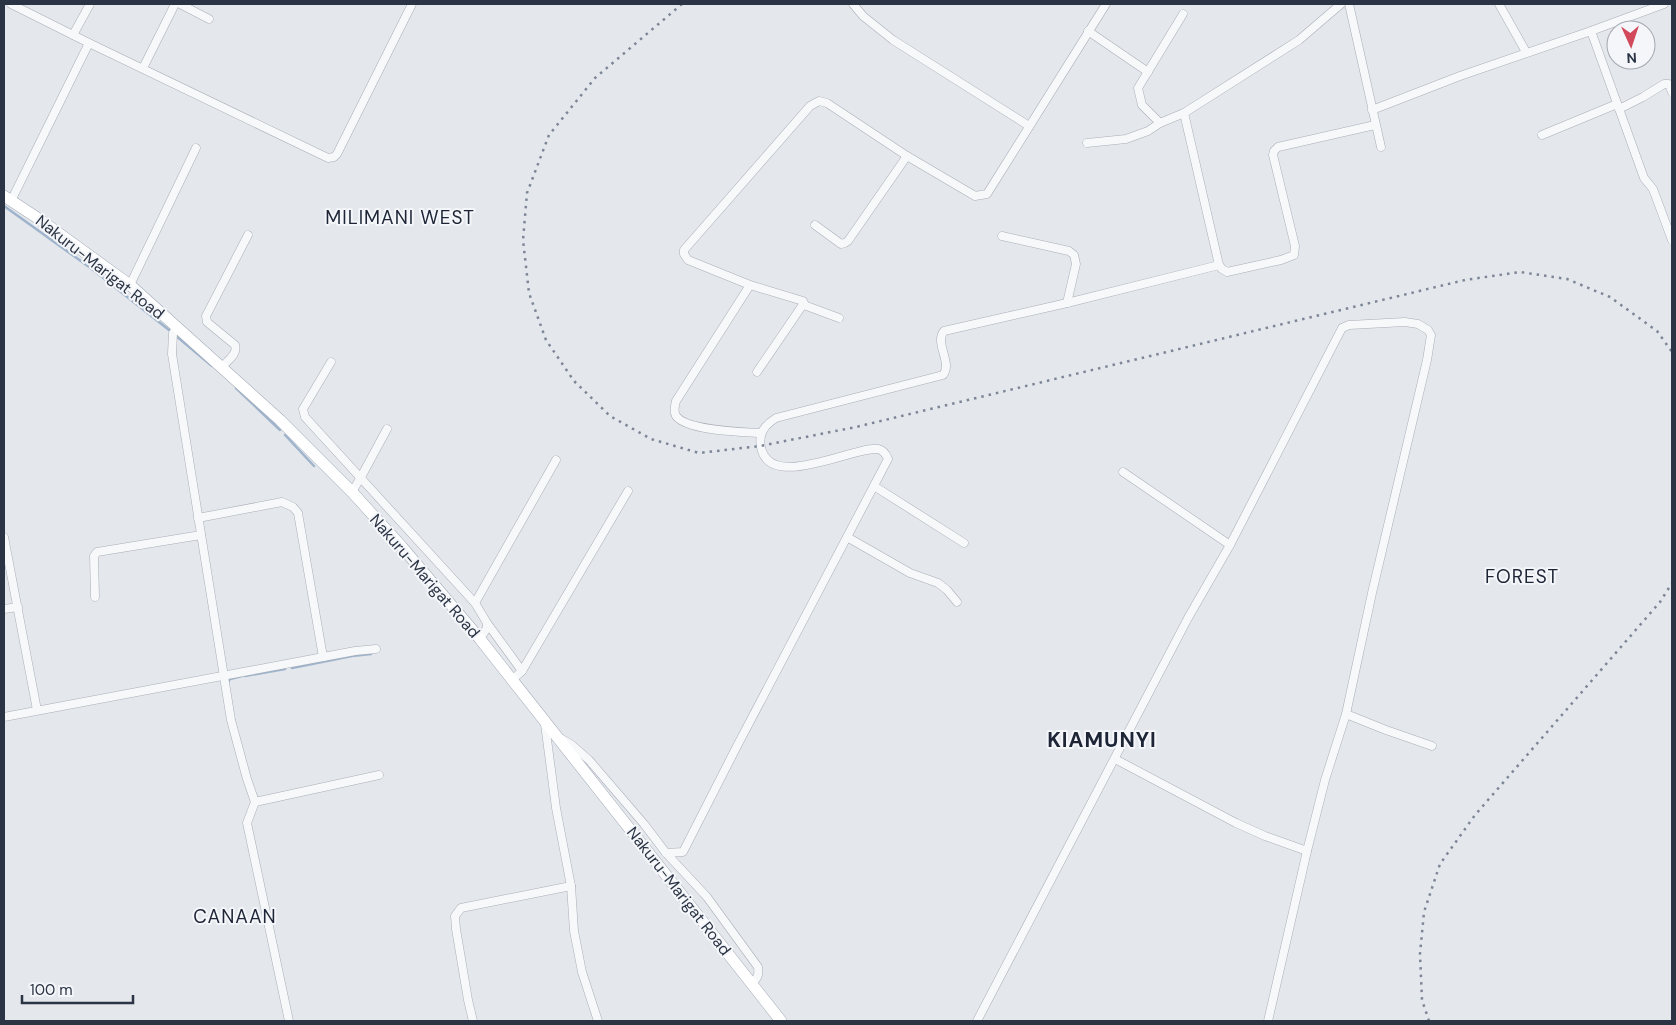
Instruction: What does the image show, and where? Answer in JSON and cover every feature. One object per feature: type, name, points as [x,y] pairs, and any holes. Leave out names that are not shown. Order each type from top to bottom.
[{"type":"main road","name":"Nakuru-Marigat Road","points":[[7,199],[39,218],[130,285],[223,366],[352,492],[402,547],[480,639],[781,1021]]},
{"type":"street","points":[[11,4],[328,158],[334,157],[341,145],[412,4]]},
{"type":"street","points":[[73,35],[90,4]]},
{"type":"street","points":[[143,68],[175,4]]},
{"type":"street","points":[[180,4],[209,19]]},
{"type":"street","points":[[853,4],[862,16],[893,40],[1029,126]]},
{"type":"street","points":[[839,318],[804,305],[802,301],[750,285],[688,260],[684,254],[684,248],[815,102],[819,100],[827,103],[907,156],[975,196],[987,194],[1106,4]]},
{"type":"street","points":[[1087,143],[1126,139],[1148,131],[1160,122],[1184,113],[1299,40],[1340,4]]},
{"type":"street","points":[[1349,4],[1381,147]]},
{"type":"street","points":[[1499,4],[1526,52]]},
{"type":"street","points":[[1372,110],[1526,52],[1591,31],[1664,4]]},
{"type":"street","points":[[1160,122],[1142,105],[1138,88],[1183,14]]},
{"type":"street","points":[[1591,31],[1644,178],[1653,189],[1672,240]]},
{"type":"street","points":[[1088,32],[1148,72]]},
{"type":"street","points":[[7,199],[89,43]]},
{"type":"street","points":[[1542,135],[1643,97],[1664,84],[1669,84],[1672,92]]},
{"type":"street","points":[[1184,113],[1219,265],[1222,270],[1227,272],[1281,260],[1294,255],[1295,246],[1273,156],[1274,151],[1278,147],[1375,125]]},
{"type":"street","points":[[130,285],[196,148]]},
{"type":"street","points":[[815,225],[841,244],[845,244],[907,156]]},
{"type":"street","points":[[1664,219],[1672,213]]},
{"type":"street","points":[[223,366],[236,352],[235,345],[207,322],[206,316],[248,235]]},
{"type":"street","points":[[1002,236],[1069,251],[1074,255],[1076,264],[1067,302]]},
{"type":"street","points":[[677,864],[888,459],[886,453],[879,449],[866,450],[799,466],[778,466],[768,459],[760,446],[761,433],[767,424],[776,418],[944,375],[946,369],[941,338],[944,330],[1219,265]]},
{"type":"street","points":[[750,285],[676,401],[675,412],[678,418],[689,425],[701,428],[761,433]]},
{"type":"street","points":[[757,372],[804,305]]},
{"type":"street","points":[[977,1021],[1188,618],[1230,545],[1342,328],[1349,324],[1405,322],[1418,324],[1428,330],[1431,337],[1427,360],[1372,593],[1346,714],[1325,780],[1268,1021]]},
{"type":"street","points":[[178,327],[173,332],[172,354],[198,518],[231,720],[255,802],[248,823],[289,1021]]},
{"type":"street","points":[[331,362],[303,409],[305,417],[475,603],[522,672]]},
{"type":"street","points":[[352,492],[387,429]]},
{"type":"street","points":[[475,603],[556,460]]},
{"type":"street","points":[[1123,472],[1230,545]]},
{"type":"street","points":[[874,486],[964,543]]},
{"type":"street","points":[[512,680],[522,672],[628,491]]},
{"type":"street","points":[[198,518],[282,502],[293,507],[298,512],[323,657]]},
{"type":"street","points":[[95,597],[94,556],[97,552],[201,535]]},
{"type":"street","points":[[4,537],[37,710]]},
{"type":"street","points":[[847,537],[910,573],[938,584],[947,590],[957,602]]},
{"type":"street","points":[[4,610],[18,607]]},
{"type":"street","points":[[480,639],[487,628],[487,623]]},
{"type":"street","points":[[4,717],[323,657],[376,649]]},
{"type":"street","points":[[1346,714],[1432,746]]},
{"type":"street","points":[[545,723],[556,808],[571,886],[574,931],[582,972],[598,1021]]},
{"type":"street","points":[[554,734],[572,745],[589,760],[644,824],[666,853],[707,897],[758,967],[759,974],[752,982]]},
{"type":"street","points":[[1115,759],[1236,823],[1307,851]]},
{"type":"street","points":[[255,802],[379,775]]},
{"type":"street","points":[[666,853],[683,852]]},
{"type":"street","points":[[474,1021],[468,1000],[456,929],[455,916],[457,912],[461,908],[571,886]]},
{"type":"waterway","points":[[4,206],[92,269],[169,330]]},
{"type":"waterway","points":[[175,335],[212,366]]},
{"type":"waterway","points":[[236,388],[280,430]]},
{"type":"waterway","points":[[285,435],[314,466]]},
{"type":"waterway","points":[[292,668],[371,654]]},
{"type":"waterway","points":[[245,676],[285,669]]},
{"type":"waterway","points":[[228,682],[230,679],[242,676]]},
{"type":"railway","points":[[682,4],[595,78],[549,135],[527,193],[523,240],[529,293],[546,340],[574,381],[610,416],[651,439],[699,453],[760,446],[856,427],[1465,280],[1520,272],[1567,279],[1610,297],[1657,331],[1672,352]]},
{"type":"railway","points":[[1429,1021],[1422,1000],[1420,954],[1424,912],[1440,864],[1475,815],[1660,602],[1672,583]]},
{"type":"district","name":"MILIMANI WEST","points":[[400,217]]},
{"type":"district","name":"FOREST","points":[[1522,576]]},
{"type":"district","name":"KIAMUNYI","points":[[1102,740]]},
{"type":"district","name":"CANAAN","points":[[235,916]]}]
